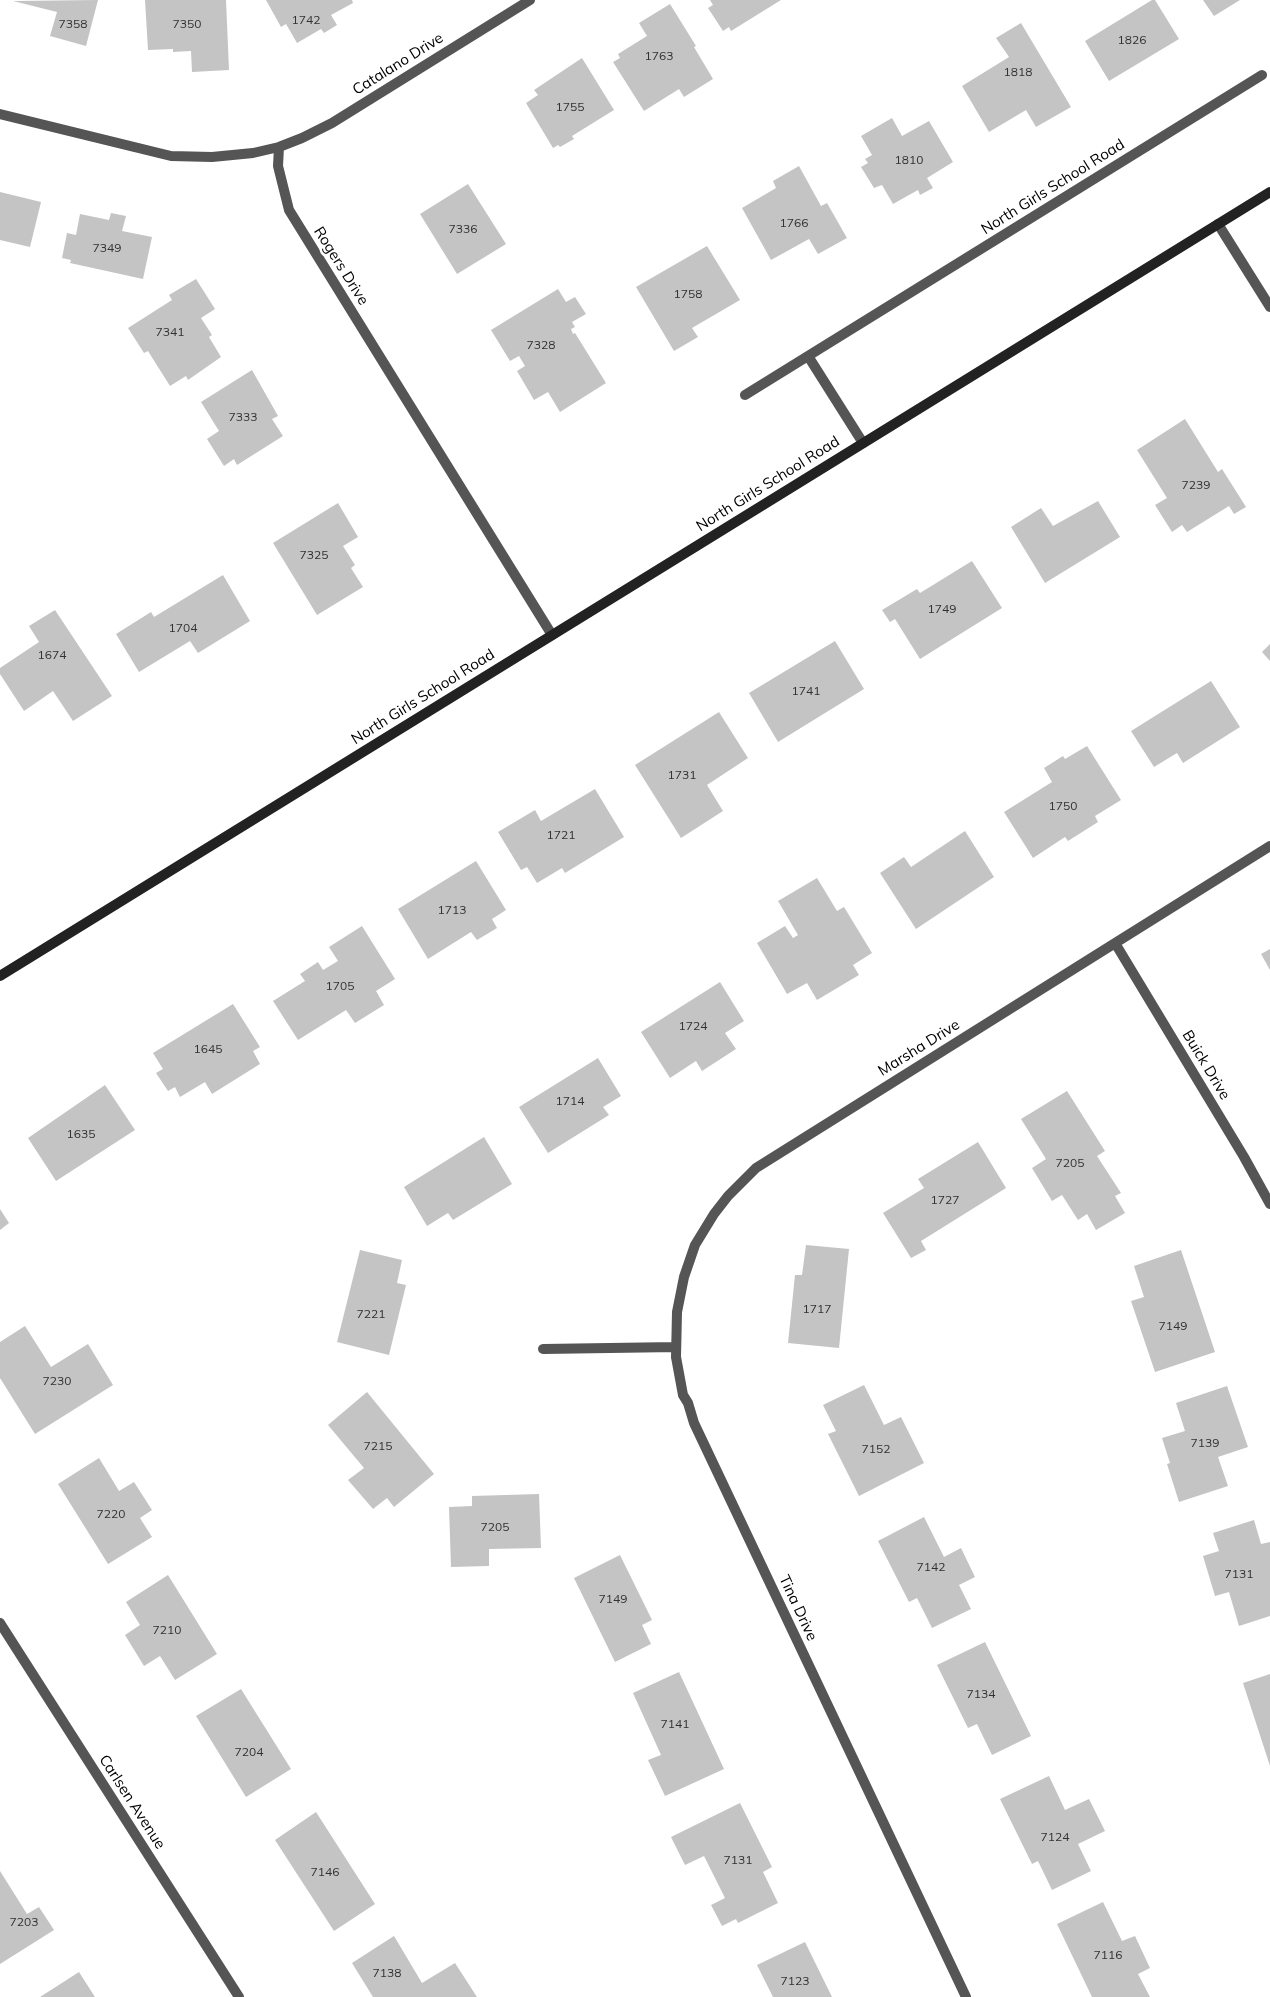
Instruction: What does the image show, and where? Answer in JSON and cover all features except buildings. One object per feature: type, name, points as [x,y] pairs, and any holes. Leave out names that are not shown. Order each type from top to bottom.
[{"type":"main road","name":"North Girls School Road","points":[[0,976],[1270,192]]},
{"type":"street","name":"Catalano Drive","points":[[279,147],[332,123],[530,0]]},
{"type":"street","name":"North Girls School Road","points":[[746,395],[1262,75]]},
{"type":"street","points":[[0,114],[171,156],[212,158],[239,156],[279,147]]},
{"type":"street","name":"Rogers Drive","points":[[279,147],[278,166],[289,210],[552,635]]},
{"type":"street","points":[[1218,224],[1270,307]]},
{"type":"street","name":"North Girls School Road","points":[[808,356],[863,444]]},
{"type":"street","name":"Marsha Drive","points":[[676,1347],[675,1335],[679,1299],[695,1245],[721,1205],[744,1179],[774,1156],[1270,846]]},
{"type":"street","name":"Buick Drive","points":[[1115,943],[1244,1157],[1270,1204]]},
{"type":"street","points":[[543,1349],[676,1347]]},
{"type":"street","name":"Tina Drive","points":[[676,1347],[681,1386],[694,1423],[966,1997]]},
{"type":"street","name":"Carlsen Avenue","points":[[0,1623],[239,1997]]}]
